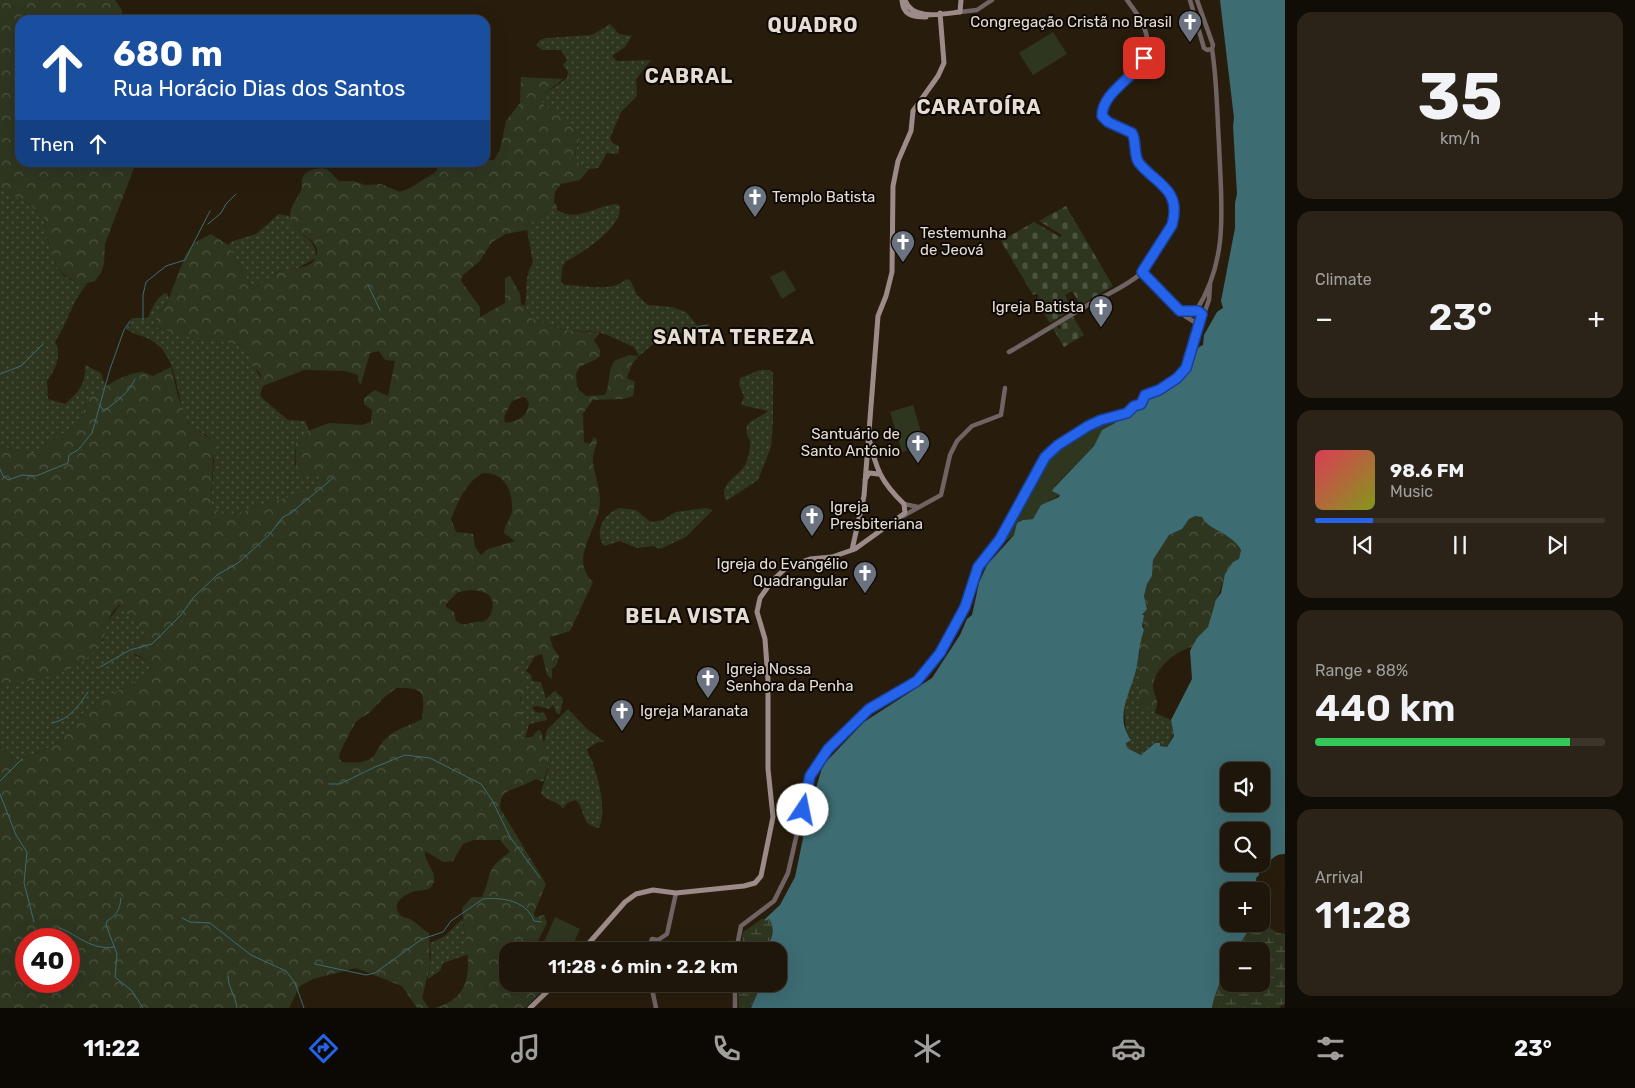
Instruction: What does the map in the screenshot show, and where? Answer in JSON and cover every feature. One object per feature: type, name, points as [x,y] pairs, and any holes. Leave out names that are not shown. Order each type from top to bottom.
[{"type":"main road","points":[[903,0],[910,9],[918,13]]},
{"type":"main road","points":[[903,0],[902,7],[909,15],[916,17],[960,12],[961,0]]},
{"type":"main road","points":[[902,18],[918,13],[940,14]]},
{"type":"main road","points":[[852,550],[854,536],[862,511],[878,316],[886,296],[892,272],[894,175],[901,149],[911,131],[914,111],[938,76],[944,63],[940,14]]},
{"type":"main road","points":[[590,942],[625,902],[636,894],[654,890],[676,893],[744,886],[755,883],[762,876],[773,821],[773,806],[768,769],[768,680],[765,639],[757,608],[766,588],[787,566],[852,550],[901,518],[906,511],[904,504],[888,488],[878,474],[869,438]]},
{"type":"main road","points":[[865,481],[869,473],[878,474]]},
{"type":"main road","points":[[844,553],[854,536]]},
{"type":"main road","points":[[530,1008],[547,992]]},
{"type":"street","points":[[960,12],[978,10],[992,0]]},
{"type":"street","points":[[1009,352],[1142,272],[1167,234],[1174,217],[1168,191],[1159,180],[1138,162],[1133,135],[1130,131],[1105,121],[1102,116],[1103,107],[1108,100],[1143,62],[1148,45],[1146,31],[1127,0]]},
{"type":"street","points":[[1190,0],[1203,45],[1206,50],[1212,49]]},
{"type":"street","points":[[738,942],[741,926],[774,901],[788,873],[810,776],[822,756],[852,723],[869,709],[917,681],[926,673],[947,642],[965,607],[978,567],[1000,539],[1045,457],[1073,435],[1101,420],[1127,413],[1134,406],[1142,403],[1146,394],[1157,391],[1183,372],[1190,363],[1191,350],[1209,300],[1210,283],[1221,242],[1224,211],[1213,42],[1197,0]]},
{"type":"street","points":[[1203,45],[1207,40],[1213,42]]},
{"type":"street","points":[[1142,272],[1160,288],[1180,311],[1192,320],[1198,332]]},
{"type":"street","points":[[1192,320],[1210,283]]},
{"type":"street","points":[[1180,311],[1195,311],[1202,318]]},
{"type":"street","points":[[1192,320],[1202,318]]},
{"type":"street","points":[[901,518],[942,495],[950,455],[957,441],[972,426],[1001,415],[1005,388]]},
{"type":"street","points":[[904,504],[919,507]]},
{"type":"street","points":[[651,942],[652,939],[658,940],[667,934],[676,893]]},
{"type":"street","points":[[653,992],[656,1008]]},
{"type":"street","points":[[735,992],[735,1008]]},
{"type":"green space","points":[[0,0],[115,0],[122,10],[122,15],[15,15],[15,167],[134,167],[105,244],[104,264],[101,273],[95,281],[81,285],[63,274],[56,265],[45,231],[44,217],[29,204],[0,188]]},
{"type":"green space","points":[[610,24],[619,34],[632,36],[625,47],[612,56],[617,61],[651,60],[636,79],[637,96],[621,112],[610,138],[612,143],[619,146],[619,152],[617,154],[607,153],[598,168],[589,169],[581,167],[577,160],[575,151],[579,143],[579,134],[541,101],[543,95],[567,78],[568,72],[563,65],[567,60],[561,50],[542,50],[536,45],[540,40],[546,38],[592,35]]},
{"type":"green space","points":[[1053,32],[1067,54],[1033,75],[1019,53]]},
{"type":"green space","points":[[521,77],[563,79],[543,95],[541,101],[581,135],[575,154],[581,167],[589,169],[580,180],[561,184],[555,192],[554,202],[557,206],[531,223],[527,230],[506,234],[492,242],[479,262],[463,275],[461,281],[480,307],[480,317],[505,303],[505,278],[510,276],[520,294],[521,305],[525,305],[532,319],[565,330],[600,333],[594,340],[600,350],[600,356],[578,369],[576,380],[578,389],[586,396],[605,395],[611,367],[616,360],[629,355],[639,356],[632,364],[627,378],[635,382],[633,396],[624,399],[593,400],[583,413],[584,442],[590,444],[594,437],[597,440],[593,460],[599,492],[599,512],[587,543],[583,563],[586,573],[593,582],[570,631],[550,637],[553,648],[559,656],[557,664],[552,669],[552,679],[547,675],[542,654],[518,662],[517,666],[525,686],[520,699],[522,703],[521,737],[532,737],[538,730],[541,731],[549,764],[543,782],[536,779],[506,792],[502,797],[500,808],[546,884],[534,913],[535,917],[544,915],[547,923],[538,942],[499,942],[499,992],[541,992],[525,1008],[435,1008],[451,1001],[461,992],[466,980],[468,966],[462,908],[472,897],[482,897],[493,867],[510,852],[500,840],[474,840],[463,844],[453,861],[443,862],[425,851],[426,860],[434,875],[432,886],[404,896],[400,899],[397,906],[397,911],[401,916],[409,918],[429,933],[430,966],[422,998],[429,1008],[417,1008],[402,986],[356,968],[313,979],[300,986],[289,1008],[0,1008],[0,747],[15,761],[53,746],[64,737],[79,717],[97,702],[147,675],[150,668],[148,661],[131,652],[134,643],[150,636],[130,617],[120,604],[108,620],[105,634],[100,644],[91,655],[80,663],[68,670],[0,687],[0,446],[39,455],[53,440],[78,424],[89,398],[96,392],[118,379],[134,373],[143,372],[153,376],[171,367],[178,396],[189,424],[214,442],[211,501],[213,507],[224,514],[235,514],[302,493],[316,483],[321,476],[304,475],[296,470],[296,443],[300,434],[329,423],[362,425],[371,422],[372,410],[364,404],[364,398],[375,390],[388,396],[395,361],[385,360],[379,351],[370,353],[361,384],[358,381],[358,375],[345,371],[304,370],[263,386],[260,373],[252,365],[248,349],[241,345],[184,336],[153,326],[159,313],[167,303],[186,254],[194,243],[211,234],[228,245],[253,289],[282,270],[309,265],[316,257],[316,246],[294,226],[290,218],[291,210],[302,188],[303,176],[309,171],[321,168],[329,171],[339,181],[354,181],[365,185],[381,184],[400,192],[437,171],[437,167],[490,167],[490,160],[494,160],[500,150],[506,121],[520,103]],"holes":[[[522,397],[526,398],[529,404],[524,416],[505,423],[504,417],[512,401]],[[483,473],[502,479],[509,490],[512,511],[504,533],[515,541],[488,549],[481,555],[475,547],[473,534],[456,532],[451,519],[463,493],[472,481]],[[480,591],[488,594],[492,600],[492,611],[488,618],[483,621],[465,624],[456,621],[454,612],[446,607],[446,604],[458,592]],[[397,688],[406,688],[421,693],[423,698],[422,719],[393,733],[381,744],[371,759],[356,763],[342,762],[339,758],[355,723],[369,713],[389,693]]]},
{"type":"green space","points":[[0,188],[29,204],[44,217],[45,231],[56,265],[63,275],[81,285],[87,284],[77,298],[55,342],[58,356],[55,367],[47,380],[48,399],[65,404],[70,400],[83,383],[85,365],[101,373],[106,387],[96,392],[86,405],[78,424],[53,440],[39,455],[0,446]]},
{"type":"green space","points":[[616,204],[620,206],[615,223],[600,238],[565,262],[562,268],[561,282],[565,285],[606,287],[614,286],[626,279],[630,280],[637,295],[648,305],[672,307],[686,312],[700,329],[689,329],[652,345],[639,356],[634,347],[607,335],[598,332],[565,330],[532,319],[525,305],[527,278],[533,263],[527,230],[531,223],[557,206],[557,210],[572,215]]},
{"type":"green space","points":[[1066,206],[1113,286],[1081,305],[1072,291],[1065,295],[1072,310],[1050,323],[1036,300],[1039,297],[1037,293],[1033,295],[1001,241],[1034,222],[1060,237],[1062,235],[1039,221]]},
{"type":"green space","points":[[279,214],[289,216],[296,228],[310,240],[316,251],[316,258],[298,268],[279,271],[253,289],[228,245],[233,241],[256,234]]},
{"type":"green space","points":[[784,270],[796,290],[782,299],[770,277]]},
{"type":"green space","points":[[167,293],[169,299],[153,326],[178,334],[241,345],[248,349],[256,370],[264,383],[260,395],[263,399],[288,420],[305,421],[309,431],[300,436],[298,440],[295,465],[304,475],[321,475],[311,488],[295,496],[235,514],[224,514],[213,507],[211,501],[214,460],[210,439],[189,423],[181,402],[176,379],[168,358],[162,349],[151,340],[126,329],[132,318],[148,318],[160,296]]},
{"type":"green space","points":[[1072,315],[1084,335],[1064,347],[1052,327],[1056,325],[1059,329],[1061,328],[1058,323]]},
{"type":"green space","points":[[760,370],[770,370],[773,373],[771,447],[758,480],[726,501],[724,495],[727,485],[742,470],[748,456],[750,441],[746,429],[747,425],[768,411],[741,405],[744,397],[739,384],[740,378]]},
{"type":"green space","points":[[913,405],[925,445],[902,452],[890,412]]},
{"type":"green space","points":[[1117,417],[1115,423],[1102,430],[1094,446],[1055,486],[1060,495],[1049,501],[1033,519],[1023,520],[1014,535],[1007,540],[1003,537],[1046,460],[1060,446],[1087,428]]},
{"type":"green space","points":[[619,508],[636,510],[653,522],[663,520],[676,512],[705,508],[713,510],[686,537],[660,549],[653,546],[637,548],[620,541],[604,546],[600,534],[602,523],[609,514]]},
{"type":"green space","points":[[1195,516],[1202,517],[1210,525],[1232,539],[1241,550],[1239,559],[1233,563],[1224,578],[1209,625],[1193,647],[1180,652],[1167,661],[1157,673],[1153,686],[1157,699],[1156,708],[1146,708],[1141,705],[1139,697],[1140,643],[1144,630],[1142,615],[1147,609],[1144,596],[1147,584],[1152,576],[1153,560],[1169,535],[1182,529],[1189,519]]},
{"type":"green space","points":[[121,604],[130,617],[151,636],[134,643],[134,655],[148,661],[150,668],[147,675],[97,702],[79,717],[64,737],[53,746],[15,761],[0,747],[0,687],[63,672],[103,641],[107,622]]},
{"type":"green space","points":[[1140,651],[1141,680],[1146,708],[1156,708],[1155,713],[1171,720],[1174,733],[1167,747],[1153,744],[1141,755],[1127,748],[1126,743],[1131,738],[1126,734],[1124,706]]},
{"type":"green space","points":[[535,656],[526,671],[531,675],[532,681],[541,682],[546,699],[555,691],[563,699],[560,714],[557,714],[553,705],[549,709],[537,706],[532,707],[535,712],[545,713],[547,720],[529,724],[525,738],[521,737],[521,675],[517,666],[518,662]]},
{"type":"green space","points":[[568,709],[588,730],[605,742],[598,742],[587,749],[598,779],[601,796],[602,813],[599,828],[586,821],[576,800],[567,803],[563,809],[541,793],[548,769],[548,761],[543,746],[547,730]]},
{"type":"green space","points":[[555,917],[580,929],[574,942],[544,942]]},
{"type":"green space","points":[[462,919],[469,954],[443,963],[440,971],[428,979],[431,956],[430,943],[445,936]]},
{"type":"green space","points":[[762,919],[769,919],[772,926],[769,942],[741,942],[743,932]]},
{"type":"green space","points":[[1270,927],[1275,932],[1285,934],[1285,1003],[1279,1008],[1212,1008],[1213,999],[1220,984],[1220,992],[1270,992],[1270,942],[1242,942],[1247,933],[1270,932]]},
{"type":"green space","points":[[738,992],[758,992],[751,1008],[739,1008]]},
{"type":"water","points":[[1220,0],[1285,0],[1285,854],[1281,854],[1270,861],[1270,822],[1220,822],[1220,872],[1259,872],[1259,875],[1256,878],[1256,882],[1220,882],[1220,932],[1247,933],[1241,942],[1220,942],[1220,983],[1212,1008],[751,1008],[758,992],[787,992],[787,942],[769,942],[773,931],[769,919],[765,921],[765,919],[780,905],[795,877],[808,814],[823,765],[864,722],[932,678],[960,635],[967,619],[972,615],[979,583],[987,565],[1014,535],[1017,523],[1033,519],[1041,505],[1059,497],[1060,495],[1052,491],[1094,446],[1102,430],[1115,423],[1117,417],[1139,406],[1145,397],[1178,382],[1199,347],[1203,345],[1204,335],[1217,312],[1223,308],[1221,301],[1235,228],[1237,194],[1234,118]],"holes":[[[1195,516],[1202,517],[1210,526],[1237,544],[1241,550],[1239,559],[1233,562],[1225,574],[1221,593],[1216,600],[1208,627],[1197,638],[1190,651],[1192,679],[1171,720],[1174,736],[1167,747],[1160,746],[1160,743],[1155,743],[1141,755],[1127,748],[1126,743],[1131,740],[1126,731],[1124,712],[1125,703],[1135,675],[1144,630],[1142,626],[1144,615],[1142,615],[1147,609],[1144,596],[1147,584],[1152,576],[1153,560],[1169,535],[1182,529],[1189,519]]]},
{"type":"waterway","points":[[208,224],[221,213],[226,204],[236,194]]},
{"type":"waterway","points":[[143,320],[143,295],[146,282],[166,266],[185,260],[210,211]]},
{"type":"waterway","points":[[368,285],[380,310]]},
{"type":"waterway","points":[[0,469],[3,476],[8,480],[22,475],[36,476],[68,463],[69,455],[78,450],[92,433],[110,369],[124,330],[130,321]]},
{"type":"waterway","points":[[701,326],[708,325]]},
{"type":"waterway","points":[[693,329],[700,326]]},
{"type":"waterway","points":[[0,374],[21,366],[43,344]]},
{"type":"waterway","points":[[99,404],[104,411],[126,393],[135,379]]},
{"type":"waterway","points":[[100,667],[130,650],[152,644],[181,615],[193,598],[217,575],[238,563],[269,535],[283,517],[291,513],[333,478]]},
{"type":"waterway","points":[[52,723],[69,715],[88,692]]},
{"type":"waterway","points":[[329,784],[340,784],[405,755],[430,758],[481,784],[492,800],[510,837],[540,878]]},
{"type":"waterway","points":[[0,781],[22,759]]},
{"type":"waterway","points":[[0,794],[16,835],[27,852],[24,883],[34,922]]},
{"type":"waterway","points":[[121,898],[117,911],[107,921],[106,925],[117,954],[115,977],[132,991],[143,1008]]},
{"type":"waterway","points":[[315,964],[366,975],[375,973],[422,939],[443,932],[451,921],[483,899],[513,902],[526,909],[534,921],[541,922]]},
{"type":"waterway","points":[[182,918],[190,922],[210,923],[251,955],[286,971],[295,983],[304,1008]]},
{"type":"waterway","points":[[80,939],[99,947],[114,947]]},
{"type":"waterway","points":[[228,976],[237,1008]]},
{"type":"place","name":"Congregação Cristã no Brasil","points":[[1190,43]]},
{"type":"place","name":"Templo Batista","points":[[755,218]]},
{"type":"place","name":"Testemunha de Jeová","points":[[903,263]]},
{"type":"place","name":"Igreja Batista","points":[[1101,328]]},
{"type":"place","name":"Santuário de Santo Antônio","points":[[918,464]]},
{"type":"place","name":"Igreja Presbiteriana","points":[[812,537]]},
{"type":"place","name":"Igreja do Evangélio Quadrangular","points":[[865,594]]},
{"type":"place","name":"Igreja Nossa Senhora da Penha","points":[[708,699]]},
{"type":"place","name":"Igreja Maranata","points":[[622,732]]},
{"type":"district","name":"QUADRO","points":[[813,25]]},
{"type":"district","name":"CABRAL","points":[[689,76]]},
{"type":"district","name":"CARATOÍRA","points":[[979,107]]},
{"type":"district","name":"SANTA TEREZA","points":[[734,337]]},
{"type":"district","name":"BELA VISTA","points":[[688,616]]},
{"type":"route","points":[[803,810],[810,776],[828,749],[852,723],[869,709],[917,681],[926,673],[940,653],[965,607],[978,567],[1000,539],[1045,457],[1058,445],[1088,426],[1101,420],[1127,413],[1134,406],[1141,404],[1145,395],[1157,391],[1177,378],[1190,363],[1191,350],[1200,327],[1202,314],[1198,311],[1180,311],[1160,288],[1142,272],[1172,225],[1174,208],[1170,196],[1159,180],[1138,162],[1132,133],[1104,120],[1102,116],[1103,107],[1108,100],[1141,64],[1144,58]]}]
